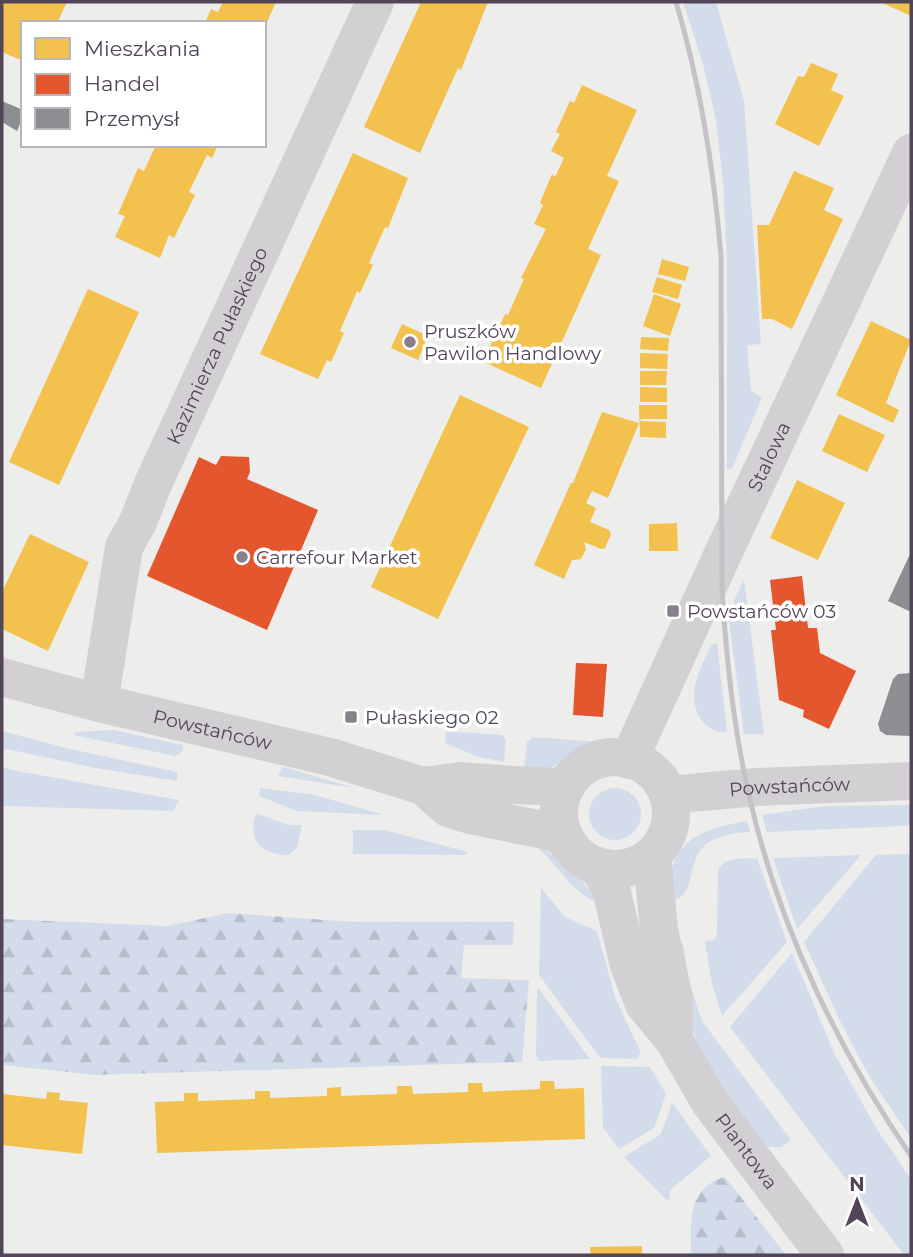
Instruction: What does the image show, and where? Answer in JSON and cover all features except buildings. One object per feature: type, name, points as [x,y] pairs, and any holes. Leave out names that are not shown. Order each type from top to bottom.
[{"type":"street","name":"Kazimierza Pułaskiego","points":[[99,703],[124,547],[138,522],[153,484],[375,2]]},
{"type":"street","name":"Stalowa","points":[[629,760],[911,153]]},
{"type":"street","name":"Powstańców","points":[[2,677],[99,703],[330,757],[423,786],[448,808],[565,837]]},
{"type":"street","points":[[598,760],[629,760],[649,769],[664,785],[671,817],[669,828],[652,856],[626,868],[607,869],[582,858],[565,837],[559,811],[566,787],[580,770],[598,760]]},
{"type":"street","name":"Powstańców","points":[[423,786],[461,781],[566,787]]},
{"type":"street","name":"Powstańców","points":[[668,795],[747,787],[911,781]]},
{"type":"street","name":"Plantowa","points":[[652,856],[659,930],[674,999],[674,1040]]},
{"type":"street","name":"Plantowa","points":[[598,866],[611,889],[638,993],[644,1004],[674,1040],[709,1101],[825,1255]]},
{"type":"green space","points":[[683,2],[716,2],[744,101],[761,344],[747,345],[751,391],[762,397],[732,469],[727,469],[727,260],[723,181],[716,120],[703,64]]},
{"type":"green space","points":[[744,579],[764,734],[744,734],[729,620],[734,619],[734,601]]},
{"type":"green space","points":[[717,643],[727,732],[711,729],[705,724],[694,702],[699,672],[712,644]]},
{"type":"green space","points":[[113,730],[183,745],[183,751],[175,756],[74,735],[75,732]]},
{"type":"green space","points":[[2,731],[177,772],[177,781],[96,768],[2,748]]},
{"type":"green space","points":[[446,731],[502,735],[506,740],[504,762],[479,757],[445,743]]},
{"type":"green space","points":[[533,737],[600,742],[550,768],[524,771],[527,742]]},
{"type":"green space","points":[[2,767],[179,800],[173,811],[2,806]]},
{"type":"green space","points":[[283,767],[355,788],[278,776]]},
{"type":"green space","points":[[260,788],[315,795],[384,815],[297,811],[259,796]]},
{"type":"green space","points":[[615,788],[625,790],[633,796],[639,804],[639,824],[633,832],[625,838],[615,840],[605,838],[597,832],[591,824],[589,814],[591,804],[597,796],[605,790]]},
{"type":"green space","points":[[911,805],[911,825],[902,826],[767,832],[762,815],[825,806]]},
{"type":"green space","points":[[256,813],[288,825],[302,825],[297,848],[289,855],[264,849],[255,839]]},
{"type":"green space","points":[[747,821],[750,832],[724,835],[708,843],[694,864],[688,887],[682,896],[670,902],[673,864],[685,845],[714,829]]},
{"type":"green space","points":[[353,830],[384,830],[468,852],[464,855],[353,854]]},
{"type":"green space","points":[[534,845],[570,869],[597,902],[571,884]]},
{"type":"green space","points":[[911,854],[911,1138],[871,1079],[842,1025],[804,942],[876,855]]},
{"type":"green space","points":[[861,855],[797,929],[773,858]]},
{"type":"green space","points":[[757,858],[787,942],[722,1016],[712,984],[705,942],[715,939],[717,933],[718,870],[730,860]]},
{"type":"green space","points":[[541,888],[565,917],[597,931],[615,997],[641,1053],[637,1059],[600,1058],[539,975]]},
{"type":"green space","points":[[228,913],[353,922],[514,922],[513,945],[464,945],[461,978],[529,980],[522,1062],[95,1075],[2,1065],[2,919],[167,926]]},
{"type":"green space","points":[[679,939],[683,944],[688,979],[702,1021],[791,1140],[781,1147],[766,1147],[724,1090],[697,1043],[684,995]]},
{"type":"green space","points":[[792,953],[835,1055],[878,1131],[911,1179],[911,1255],[904,1255],[730,1027]]},
{"type":"green space","points":[[537,989],[590,1059],[539,1061],[536,1055]]},
{"type":"green space","points":[[601,1066],[650,1067],[666,1094],[654,1128],[619,1149],[603,1127]]},
{"type":"green space","points":[[672,1103],[711,1156],[670,1190],[670,1199],[667,1200],[624,1157],[661,1134]]},
{"type":"green space","points":[[725,1177],[786,1255],[691,1255],[691,1219],[697,1198],[712,1182]]},
{"type":"railway","points":[[676,2],[693,65],[705,128],[721,257],[722,591],[729,676],[742,760],[766,861],[798,950],[838,1036],[911,1156]]},
{"type":"place","name":"Pruszków Pawilon Handlowy","points":[[410,342]]},
{"type":"place","name":"Carrefour Market","points":[[242,557]]},
{"type":"place","name":"Powstańców 03","points":[[673,611]]},
{"type":"place","name":"Pułaskiego 02","points":[[351,717]]}]
